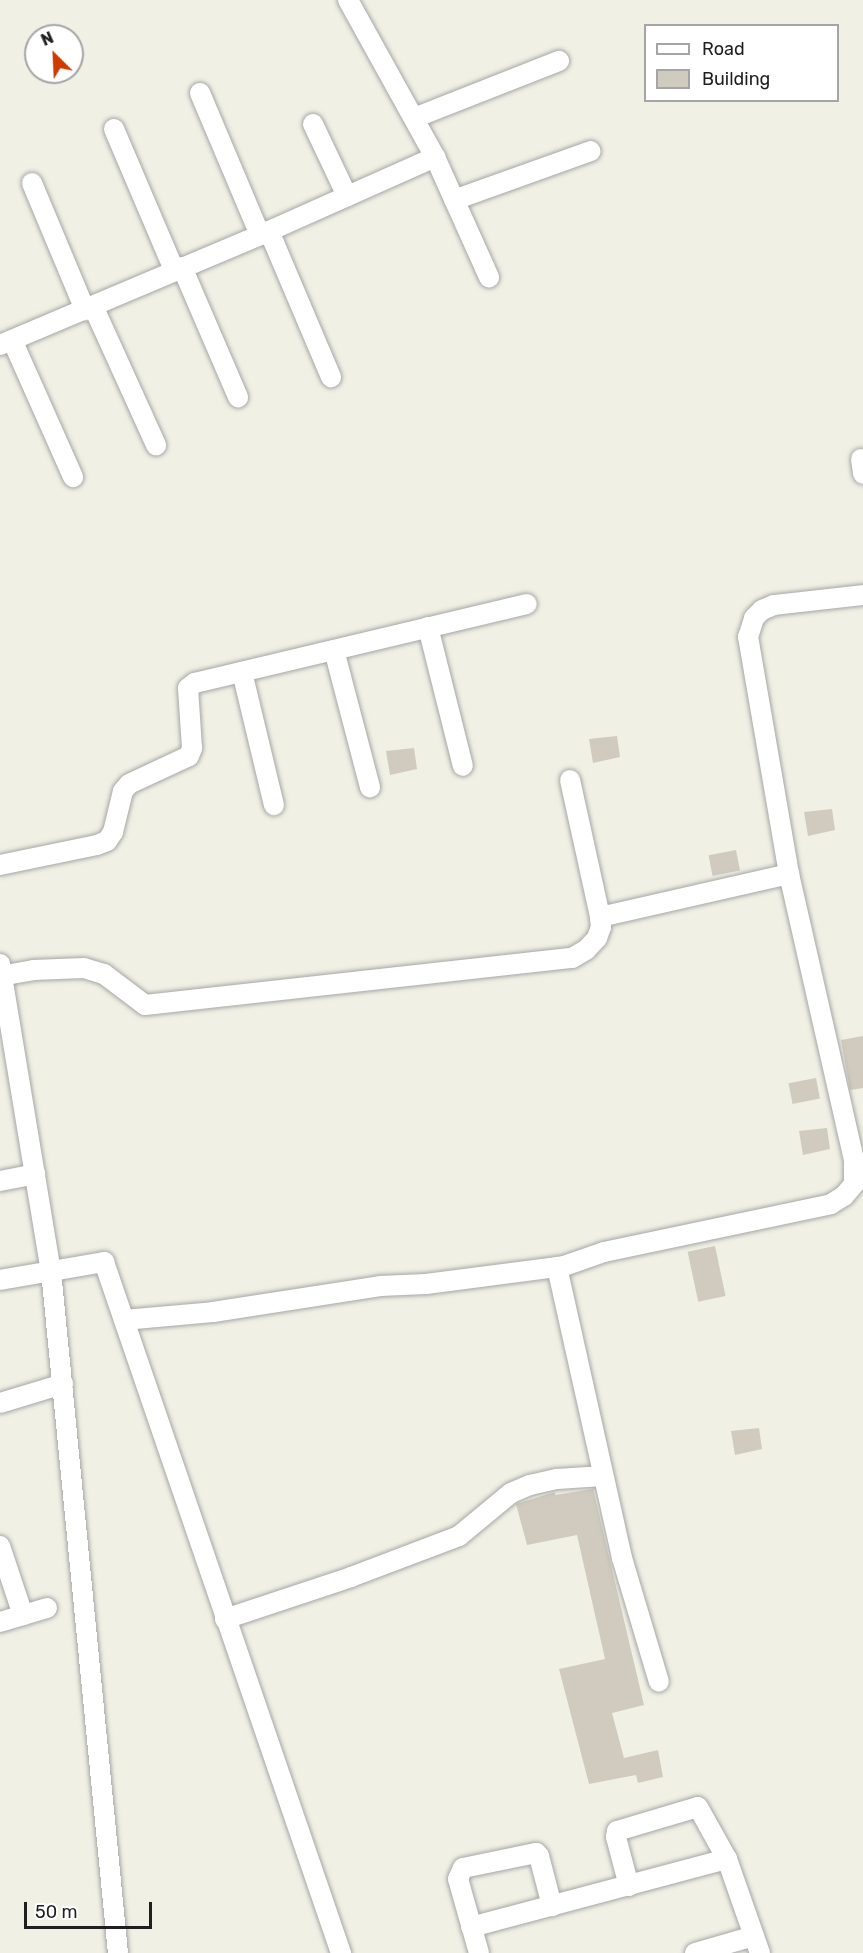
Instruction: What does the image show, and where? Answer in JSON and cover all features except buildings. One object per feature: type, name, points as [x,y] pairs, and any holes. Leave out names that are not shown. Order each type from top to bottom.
[{"type":"street","points":[[348,0],[435,157],[489,277]]},
{"type":"street","points":[[414,118],[559,61]]},
{"type":"street","points":[[200,93],[331,377]]},
{"type":"street","points":[[313,124],[347,196]]},
{"type":"street","points":[[114,129],[238,397]]},
{"type":"street","points":[[454,200],[591,151]]},
{"type":"street","points":[[73,477],[7,344],[435,157]]},
{"type":"street","points":[[32,183],[89,308],[156,445]]},
{"type":"street","points":[[124,1320],[213,1312],[380,1286],[426,1284],[557,1267],[604,1252],[831,1204],[844,1197],[854,1184],[854,1160],[789,873],[748,637],[749,627],[762,610],[774,605],[863,595]]},
{"type":"street","points":[[0,865],[107,841],[113,832],[123,791],[129,784],[189,756],[192,748],[188,688],[195,683],[527,604]]},
{"type":"street","points":[[428,627],[463,766]]},
{"type":"street","points":[[334,650],[370,787]]},
{"type":"street","points":[[242,672],[274,805]]},
{"type":"street","points":[[118,1953],[51,1271],[1,972],[84,968],[104,974],[145,1005],[572,958],[586,950],[597,938],[601,927],[570,780]]},
{"type":"street","points":[[600,917],[789,873]]},
{"type":"street","points":[[0,1182],[35,1174]]},
{"type":"street","points":[[0,1280],[104,1262],[341,1953]]},
{"type":"street","points":[[557,1267],[622,1558],[659,1682]]},
{"type":"street","points":[[0,1402],[63,1384]]},
{"type":"street","points":[[225,1619],[351,1577],[459,1536],[511,1493],[530,1485],[557,1479],[603,1476]]},
{"type":"street","points":[[0,1546],[23,1615]]},
{"type":"street","points":[[0,1622],[47,1608]]},
{"type":"street","points":[[628,1886],[616,1838],[617,1831],[693,1807],[701,1810],[727,1859],[757,1944],[695,1953]]},
{"type":"street","points":[[478,1953],[458,1879],[463,1868],[536,1853],[539,1856],[552,1906]]},
{"type":"street","points":[[471,1928],[727,1859]]}]
